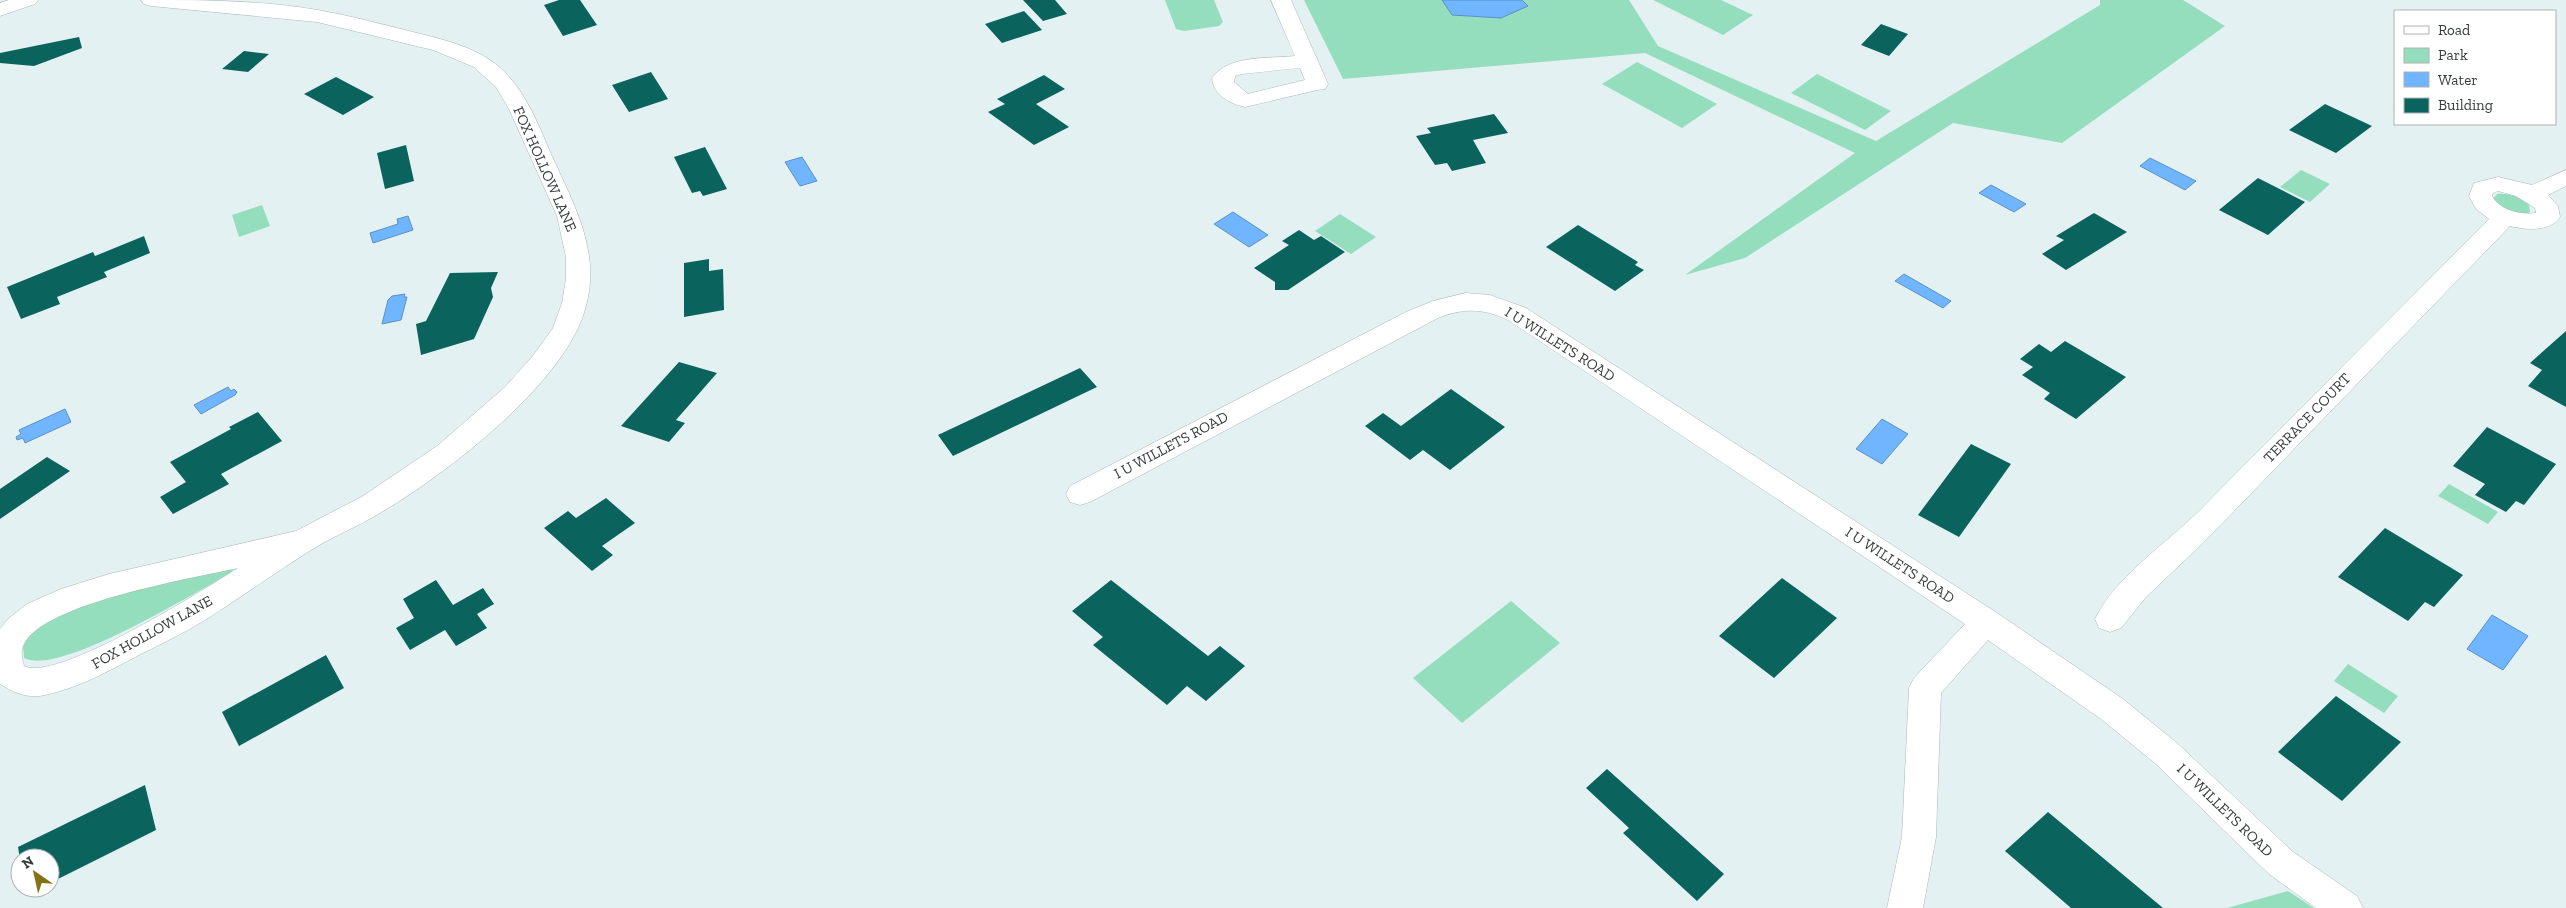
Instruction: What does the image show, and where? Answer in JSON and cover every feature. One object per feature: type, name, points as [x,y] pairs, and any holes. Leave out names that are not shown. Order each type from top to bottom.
[{"type":"street","points":[[0,10],[28,0]]},
{"type":"street","name":"FOX HOLLOW LANE","points":[[151,0],[318,8],[444,47],[479,62],[493,71],[511,92],[557,190],[578,248],[579,270],[576,295],[564,331],[526,382],[469,436],[389,493],[339,524],[302,541],[192,614],[86,668],[44,682],[26,683],[10,675],[5,661],[7,645],[25,621],[45,610],[84,593],[302,541]]},
{"type":"street","points":[[1281,0],[1308,61]]},
{"type":"street","points":[[2532,194],[2566,177]]},
{"type":"street","points":[[2498,184],[2515,187],[2532,194],[2546,206],[2548,217],[2536,223],[2504,217],[2494,212],[2480,198],[2482,188],[2498,184]]},
{"type":"street","name":"TERRACE COURT","points":[[2110,619],[2135,588],[2194,534],[2504,217]]},
{"type":"street","name":"I U WILLETS ROAD","points":[[1080,494],[1415,318],[1466,300],[1480,301],[1504,308],[1516,314],[1986,622],[2082,687],[2141,731],[2281,863],[2345,908]]},
{"type":"street","points":[[1905,908],[1919,837],[1924,688],[1986,622]]},
{"type":"green space","points":[[1165,0],[1214,0],[1223,22],[1219,26],[1184,31],[1176,29]]},
{"type":"green space","points":[[1304,0],[1629,0],[1658,46],[1876,141],[2100,5],[2100,0],[2183,0],[2225,26],[2062,143],[1953,123],[1745,258],[1685,275],[1855,153],[1645,53],[1343,79]]},
{"type":"green space","points":[[1653,0],[1721,0],[1753,15],[1723,35]]},
{"type":"green space","points":[[1637,62],[1717,104],[1682,128],[1602,84]]},
{"type":"green space","points":[[1817,74],[1891,111],[1865,130],[1791,93]]},
{"type":"green space","points":[[2301,170],[2330,184],[2310,202],[2280,187]]},
{"type":"green space","points":[[2497,194],[2519,198],[2529,205],[2530,212],[2520,215],[2510,212],[2493,199]]},
{"type":"green space","points":[[262,205],[270,226],[239,237],[232,215]]},
{"type":"green space","points":[[1340,214],[1376,237],[1351,254],[1315,231]]},
{"type":"green space","points":[[2449,484],[2498,512],[2488,524],[2438,496]]},
{"type":"green space","points":[[235,566],[231,573],[188,597],[127,630],[95,644],[66,655],[41,661],[24,658],[23,645],[27,637],[65,606]]},
{"type":"green space","points":[[1511,601],[1560,643],[1462,723],[1413,678]]},
{"type":"green space","points":[[2348,664],[2398,696],[2384,713],[2334,681]]},
{"type":"green space","points":[[2288,891],[2314,908],[2227,908]]},
{"type":"water","points":[[1442,0],[1522,0],[1528,6],[1501,18],[1452,15]]},
{"type":"water","points":[[802,157],[817,181],[800,186],[785,162]]},
{"type":"water","points":[[2150,158],[2196,181],[2185,190],[2140,166]]},
{"type":"water","points":[[1991,185],[2026,204],[2014,212],[1979,193]]},
{"type":"water","points":[[1233,212],[1268,235],[1249,247],[1214,224]]},
{"type":"water","points":[[408,216],[413,230],[373,243],[370,233],[398,224],[397,219]]},
{"type":"water","points":[[1904,274],[1951,301],[1943,308],[1895,281]]},
{"type":"water","points":[[405,294],[404,297],[407,297],[401,320],[382,324],[388,300],[392,296]]},
{"type":"water","points":[[228,387],[231,391],[234,389],[237,392],[235,395],[201,414],[194,405]]},
{"type":"water","points":[[65,409],[71,422],[25,443],[23,438],[17,440],[16,437],[21,434],[19,430]]},
{"type":"water","points":[[1882,419],[1908,434],[1882,464],[1856,449]]},
{"type":"water","points":[[2492,615],[2528,636],[2503,670],[2467,649]]},
{"type":"building","points":[[559,0],[580,0],[597,25],[563,36],[544,5]]},
{"type":"building","points":[[1023,0],[1055,0],[1067,14],[1043,21]]},
{"type":"building","points":[[1024,11],[1042,30],[1002,43],[985,24]]},
{"type":"building","points":[[1881,24],[1908,34],[1889,56],[1861,45]]},
{"type":"building","points":[[79,37],[82,48],[34,66],[0,63],[0,53]]},
{"type":"building","points":[[244,51],[269,54],[248,72],[222,69]]},
{"type":"building","points":[[651,72],[668,99],[629,112],[612,85]]},
{"type":"building","points":[[1044,75],[1065,89],[1036,104],[1069,127],[1034,145],[988,112],[1005,104],[997,99]]},
{"type":"building","points":[[336,77],[374,97],[343,115],[304,94]]},
{"type":"building","points":[[2325,104],[2372,126],[2336,153],[2289,130]]},
{"type":"building","points":[[1494,114],[1508,133],[1473,140],[1486,163],[1452,171],[1447,163],[1435,165],[1416,136],[1431,133],[1427,128]]},
{"type":"building","points":[[406,145],[414,181],[385,189],[377,153]]},
{"type":"building","points":[[705,147],[727,189],[703,196],[700,191],[692,193],[674,157]]},
{"type":"building","points":[[2258,178],[2305,202],[2268,235],[2219,210]]},
{"type":"building","points":[[2094,213],[2127,232],[2066,270],[2042,254],[2064,240],[2056,236]]},
{"type":"building","points":[[1578,225],[1638,262],[1635,265],[1644,270],[1615,291],[1546,247]]},
{"type":"building","points":[[1299,230],[1314,240],[1321,236],[1345,252],[1288,290],[1275,290],[1275,282],[1254,268],[1289,245],[1282,241]]},
{"type":"building","points":[[144,236],[150,253],[104,272],[107,277],[57,297],[60,304],[21,319],[7,287],[93,252],[95,256]]},
{"type":"building","points":[[709,259],[709,271],[723,269],[724,310],[684,317],[684,263]]},
{"type":"building","points":[[498,272],[491,288],[493,297],[474,339],[421,355],[416,324],[426,321],[450,273]]},
{"type":"building","points":[[2566,331],[2566,407],[2528,386],[2542,370],[2530,363]]},
{"type":"building","points":[[2065,341],[2126,377],[2076,419],[2044,399],[2050,393],[2022,375],[2033,367],[2020,359],[2039,344],[2051,352]]},
{"type":"building","points":[[679,362],[717,373],[676,420],[685,423],[669,442],[621,426]]},
{"type":"building","points":[[1080,368],[1097,387],[953,456],[938,435]]},
{"type":"building","points":[[1451,389],[1505,427],[1450,470],[1423,450],[1410,460],[1365,426],[1383,413],[1401,426]]},
{"type":"building","points":[[258,412],[282,441],[221,474],[229,484],[173,514],[160,497],[186,482],[170,462]]},
{"type":"building","points":[[2487,427],[2556,464],[2524,505],[2516,501],[2506,512],[2475,495],[2485,484],[2453,466]]},
{"type":"building","points":[[1971,444],[2011,464],[1959,537],[1918,515]]},
{"type":"building","points":[[47,457],[70,471],[0,519],[0,489]]},
{"type":"building","points":[[606,498],[635,523],[602,546],[613,555],[592,571],[544,528],[568,511],[576,518]]},
{"type":"building","points":[[2385,528],[2463,575],[2434,607],[2425,602],[2408,621],[2338,577]]},
{"type":"building","points":[[1782,578],[1837,618],[1774,678],[1719,636]]},
{"type":"building","points":[[436,580],[453,605],[483,588],[494,604],[477,614],[487,628],[456,646],[445,630],[410,650],[396,628],[414,618],[403,599]]},
{"type":"building","points":[[1111,580],[1208,656],[1220,646],[1245,666],[1206,701],[1187,686],[1167,705],[1093,645],[1103,637],[1072,611]]},
{"type":"building","points":[[326,655],[344,688],[239,746],[222,712]]},
{"type":"building","points":[[2336,696],[2401,742],[2342,801],[2278,752]]},
{"type":"building","points":[[1607,769],[1724,874],[1697,901],[1623,833],[1629,828],[1586,788]]},
{"type":"building","points":[[145,785],[156,830],[60,878],[60,848],[18,847]]},
{"type":"building","points":[[2048,812],[2163,908],[2071,908],[2005,851]]}]
